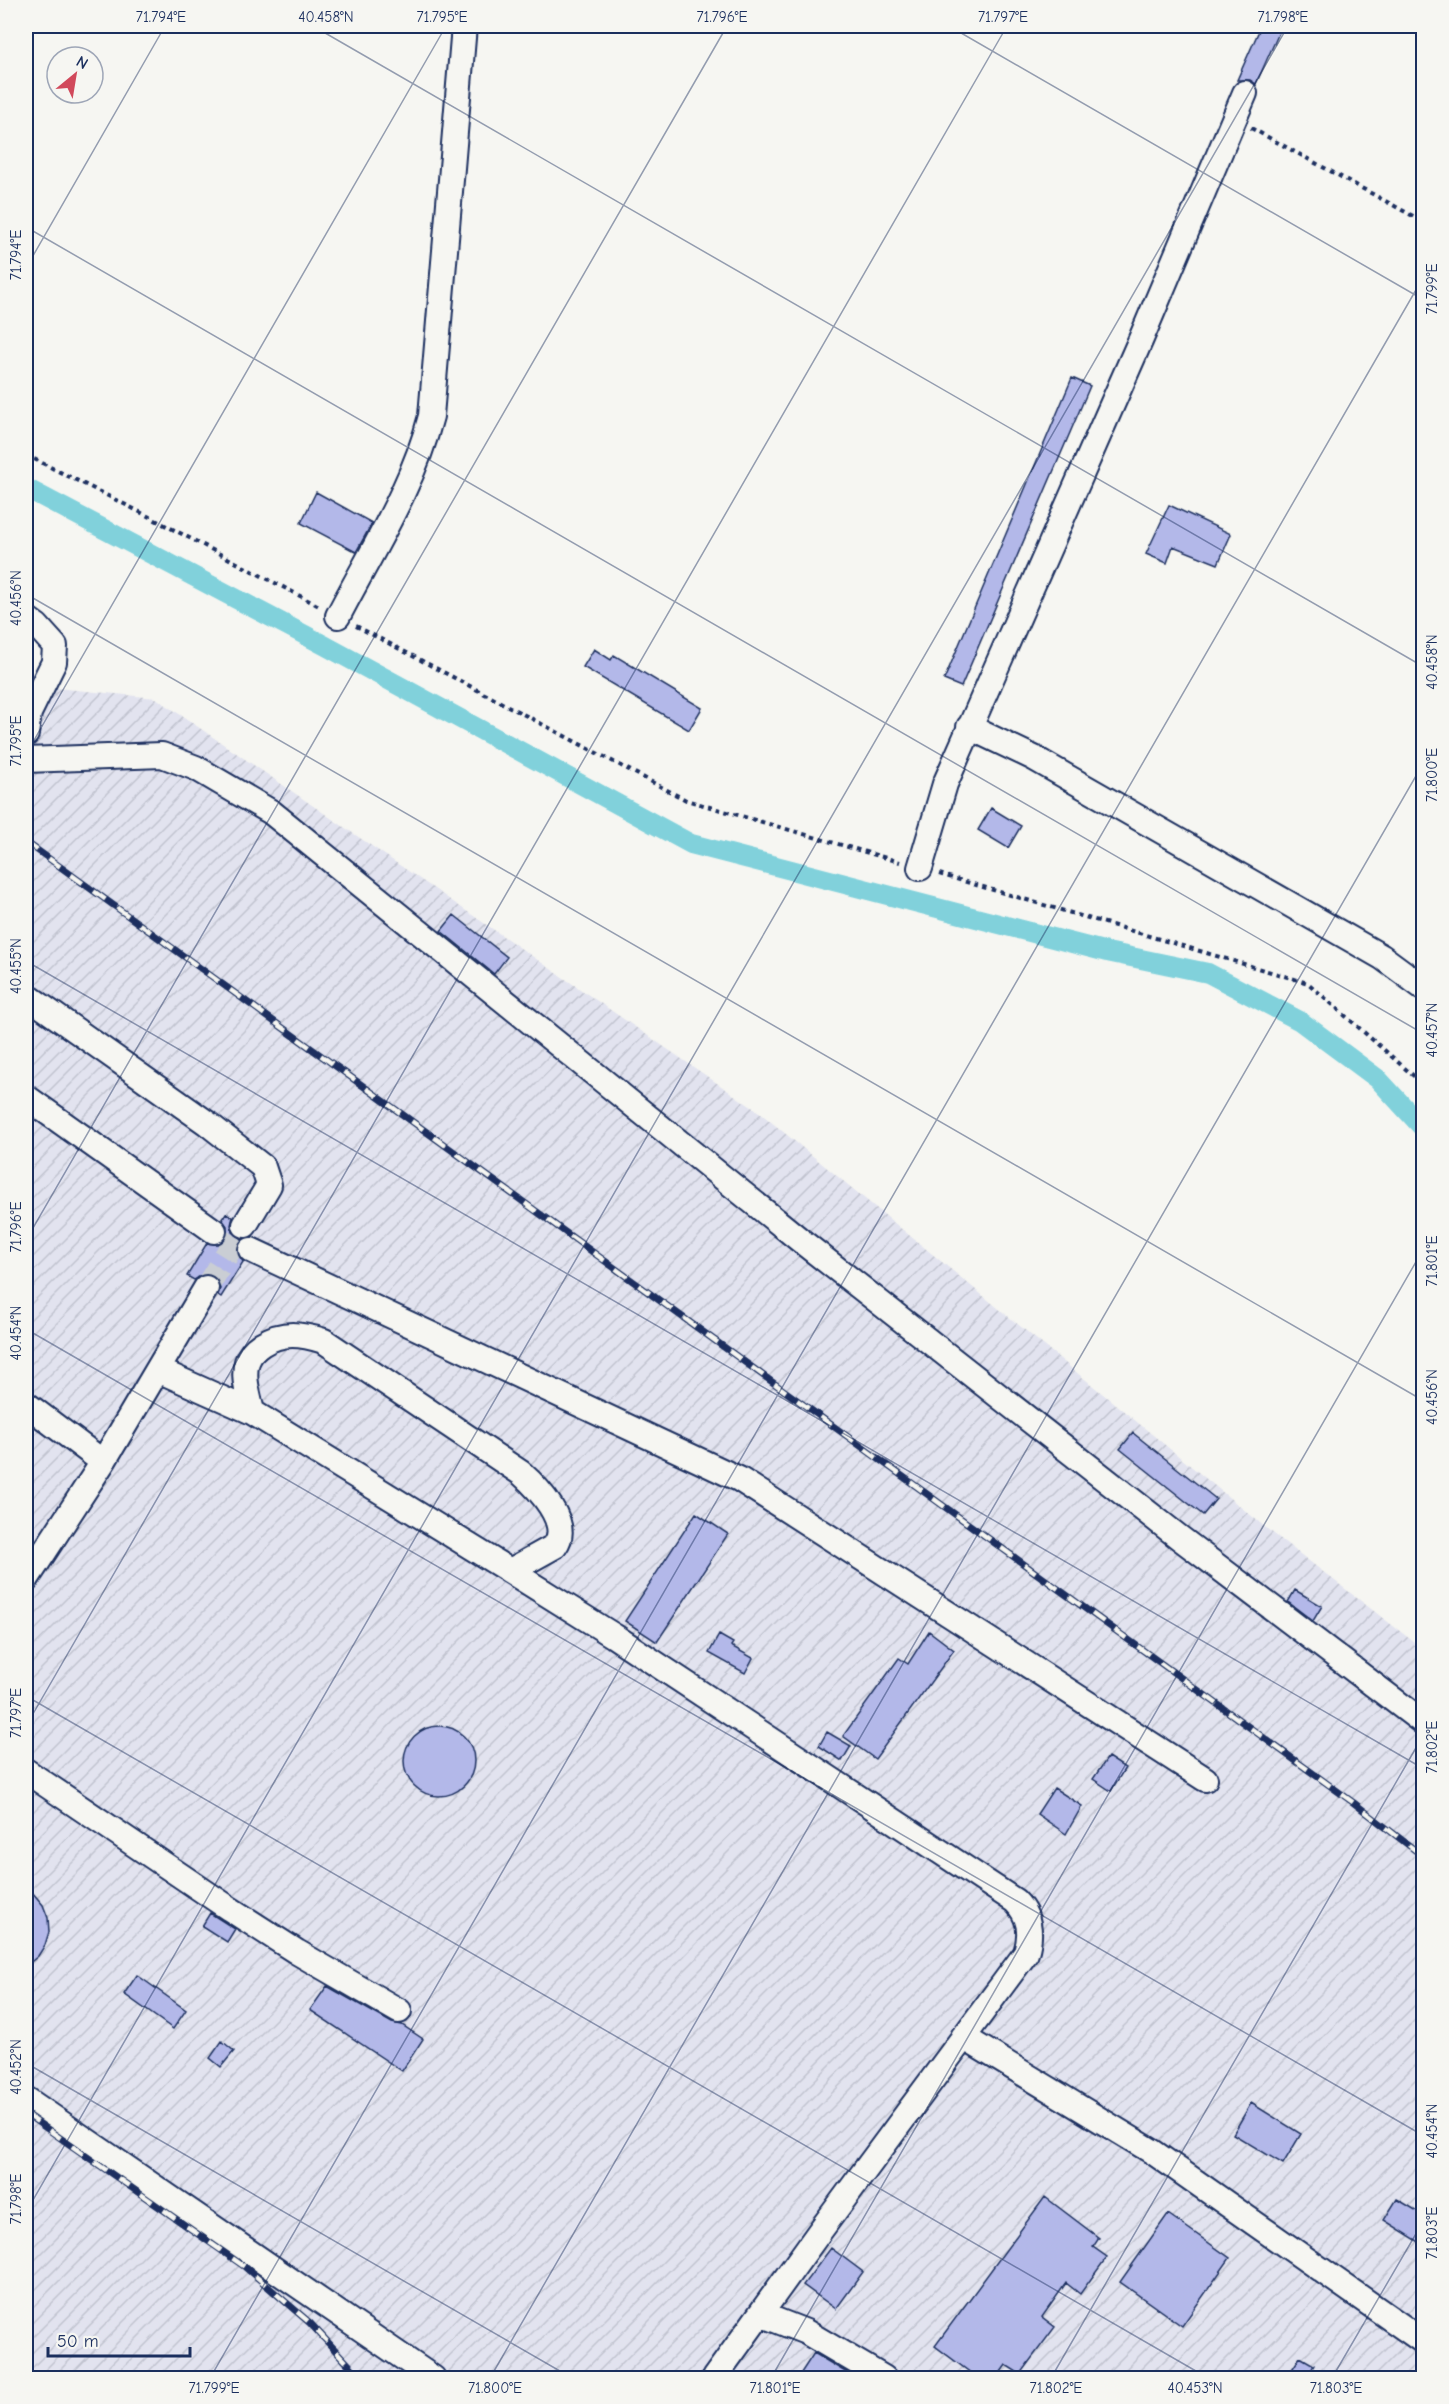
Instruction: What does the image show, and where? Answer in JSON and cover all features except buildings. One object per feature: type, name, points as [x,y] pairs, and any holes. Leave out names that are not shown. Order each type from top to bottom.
[{"type":"street","points":[[338,616],[413,471],[424,444],[431,416],[464,26]]},
{"type":"street","points":[[920,868],[945,784],[1141,339],[1245,93]]},
{"type":"street","points":[[26,618],[55,645],[54,662],[29,713],[26,734]]},
{"type":"street","points":[[969,727],[1034,758],[1382,957],[1424,988]]},
{"type":"street","points":[[26,760],[162,755],[196,768],[271,812],[810,1247],[1180,1539],[1424,1724]]},
{"type":"street","points":[[26,995],[207,1123],[263,1167],[268,1185],[245,1225]]},
{"type":"street","points":[[26,1097],[214,1231]]},
{"type":"street","points":[[251,1250],[739,1479],[1205,1779]]},
{"type":"street","points":[[26,1580],[103,1462],[206,1288]]},
{"type":"street","points":[[252,1412],[245,1379],[247,1360],[258,1347],[272,1338],[288,1334],[324,1341],[521,1473],[538,1488],[548,1501],[558,1525],[559,1542],[510,1571]]},
{"type":"street","points":[[158,1370],[252,1412],[510,1571],[614,1636],[1015,1901],[1024,1910],[1030,1938],[1026,1953],[714,2379]]},
{"type":"street","points":[[26,1404],[103,1462]]},
{"type":"street","points":[[26,1771],[297,1952],[399,2012]]},
{"type":"street","points":[[963,2037],[1153,2152],[1424,2342]]},
{"type":"street","points":[[26,2099],[433,2379]]},
{"type":"street","points":[[760,2314],[806,2332],[884,2379]]},
{"type":"path","points":[[1234,119],[1424,222]]},
{"type":"path","points":[[26,455],[140,512],[686,800],[1308,983],[1424,1085]]},
{"type":"shaded area","points":[[26,685],[156,698],[759,1112],[1265,1527],[1423,1649],[1423,2378],[26,2378]]},
{"type":"waterway","points":[[26,488],[324,645],[691,844],[1107,952],[1208,973],[1300,1021],[1378,1079],[1424,1129]]},
{"type":"tunnel","points":[[206,1288],[245,1225]]},
{"type":"railway","points":[[26,842],[1354,1803],[1424,1857]]},
{"type":"railway","points":[[26,2114],[245,2267],[310,2323],[361,2378]]}]
